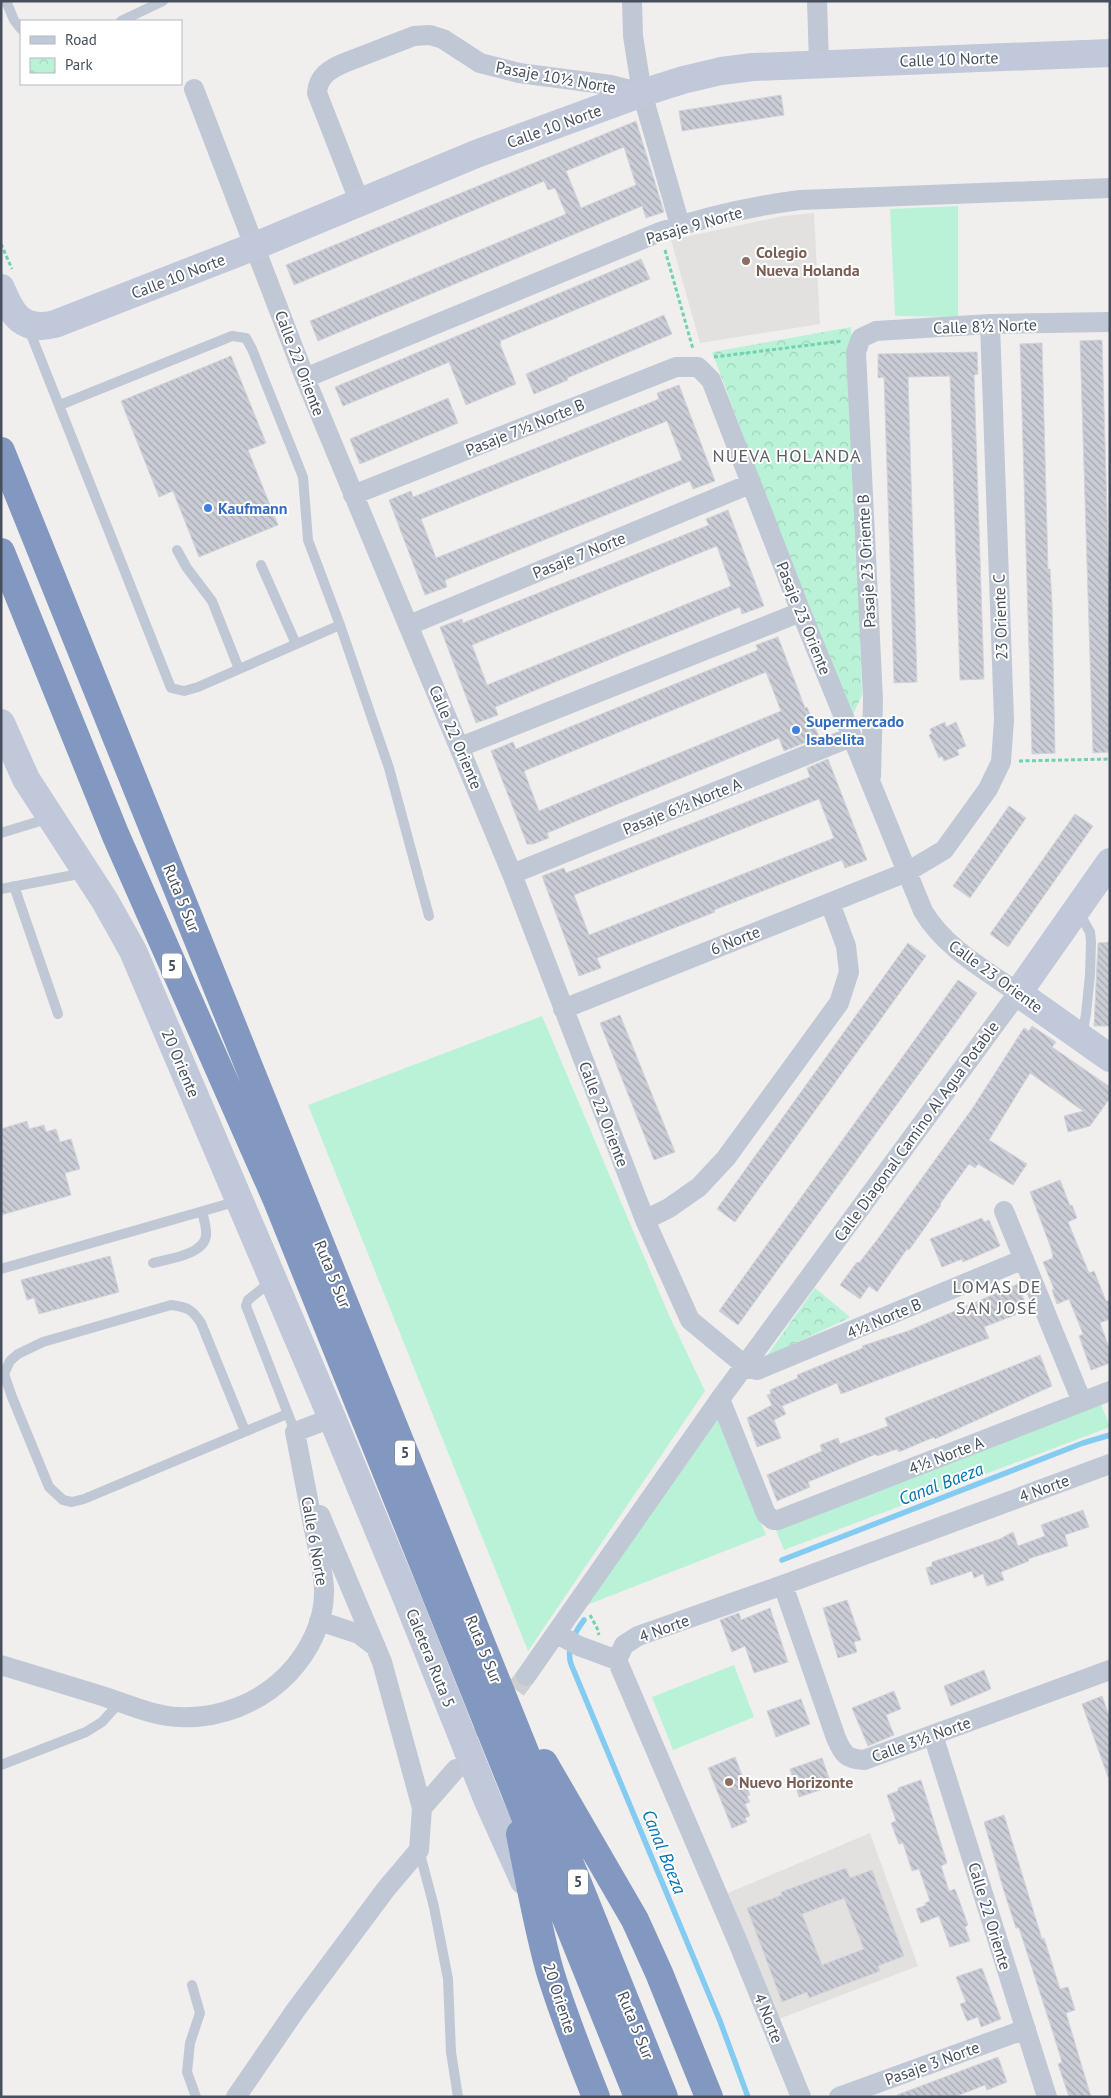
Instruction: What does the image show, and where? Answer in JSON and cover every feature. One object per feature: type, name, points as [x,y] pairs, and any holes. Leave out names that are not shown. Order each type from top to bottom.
[{"type":"highway","name":"Ruta 5 Sur","points":[[1,451],[664,2097]]},
{"type":"highway","name":"Ruta 5 Sur","points":[[1,552],[119,844],[276,1198],[638,2097]]},
{"type":"highway","points":[[492,1668],[635,1920],[659,1973],[709,2097]]},
{"type":"highway","name":"20 Oriente","points":[[502,1758],[517,1818],[531,1897],[558,1997],[596,2097]]},
{"type":"street","points":[[632,1],[633,36],[642,93],[680,225]]},
{"type":"street","points":[[817,1],[819,63]]},
{"type":"street","name":"Pasaje 10½ Norte","points":[[360,203],[317,92],[320,80],[328,71],[414,36],[430,35],[442,40],[480,63],[519,73],[611,85],[642,93]]},
{"type":"street","name":"Calle 10 Norte","points":[[27,324],[45,326],[55,324],[255,246],[476,154],[642,93],[721,71],[819,63],[1110,53]]},
{"type":"street","name":"Calle 22 Oriente","points":[[194,89],[305,378],[512,874],[645,1220],[690,1320],[744,1366]]},
{"type":"street","name":"Pasaje 9 Norte","points":[[305,378],[660,232],[680,225],[768,204],[800,200],[1110,188]]},
{"type":"street","points":[[1,288],[10,309],[27,324]]},
{"type":"street","name":"Calle 8½ Norte","points":[[861,338],[876,331],[990,324],[1110,322]]},
{"type":"street","name":"23 Oriente C","points":[[907,872],[944,850],[988,789],[1001,762],[1004,720],[990,324]]},
{"type":"street","name":"Pasaje 23 Oriente B","points":[[861,338],[856,352],[873,699],[871,784]]},
{"type":"street","name":"Pasaje 23 Oriente","points":[[697,363],[711,380],[750,484],[907,872]]},
{"type":"street","name":"Pasaje 7½ Norte B","points":[[353,495],[676,367],[697,363]]},
{"type":"street","name":"Pasaje 7 Norte","points":[[408,626],[750,484]]},
{"type":"street","points":[[460,748],[801,612]]},
{"type":"street","name":"20 Oriente","points":[[1,723],[26,779],[119,923],[133,951],[332,1418]]},
{"type":"street","name":"Pasaje 6½ Norte A","points":[[512,874],[851,737]]},
{"type":"street","name":"Calle Diagonal Camino Al Agua Potable","points":[[526,1676],[567,1639],[720,1399],[1018,993],[1110,862]]},
{"type":"street","name":"6 Norte","points":[[563,1009],[907,872]]},
{"type":"street","name":"Calle 23 Oriente","points":[[907,872],[923,911],[944,938],[1110,1058]]},
{"type":"street","points":[[645,1220],[669,1208],[699,1187],[726,1158],[839,1003],[849,972],[846,946],[830,903]]},
{"type":"street","points":[[1004,1211],[1082,1402]]},
{"type":"street","name":"4½ Norte B","points":[[744,1366],[752,1370],[762,1369],[1024,1259]]},
{"type":"street","name":"4½ Norte A","points":[[720,1399],[766,1514],[773,1520],[783,1520],[1110,1392]]},
{"type":"street","points":[[291,1423],[332,1418]]},
{"type":"street","name":"Caletera Ruta 5","points":[[332,1418],[406,1594],[488,1801],[531,1897]]},
{"type":"street","name":"Calle 6 Norte","points":[[1,1664],[152,1712],[178,1717],[204,1716],[230,1710],[256,1699],[277,1685],[295,1667],[307,1650],[319,1621],[324,1589],[304,1477],[291,1423]]},
{"type":"street","name":"4 Norte","points":[[801,2097],[737,1940],[617,1660],[624,1645],[638,1636],[784,1585],[1110,1464]]},
{"type":"street","points":[[236,2097],[386,1889],[419,1850],[422,1808],[382,1662],[304,1477]]},
{"type":"street","name":"Calle 3½ Norte","points":[[784,1585],[841,1750],[850,1759],[864,1760],[1110,1670]]},
{"type":"street","points":[[319,1621],[359,1634],[376,1647]]},
{"type":"street","points":[[567,1639],[617,1660]]},
{"type":"street","name":"Calle 22 Oriente","points":[[933,1735],[1047,2097]]},
{"type":"street","points":[[422,1808],[456,1769]]},
{"type":"street","name":"Pasaje 3 Norte","points":[[839,2097],[1026,2029]]},
{"type":"lane","points":[[6,1],[14,20],[20,28]]},
{"type":"lane","points":[[122,20],[163,1]]},
{"type":"lane","points":[[27,324],[171,688],[184,691],[198,687],[340,625]]},
{"type":"lane","points":[[60,405],[232,336],[246,338],[303,477],[308,540],[340,625],[389,768],[429,916]]},
{"type":"lane","points":[[177,550],[187,568],[212,601],[240,669]]},
{"type":"lane","points":[[261,565],[296,644]]},
{"type":"lane","points":[[1,833],[50,818]]},
{"type":"lane","points":[[1,889],[87,873]]},
{"type":"lane","points":[[14,886],[58,1014]]},
{"type":"lane","points":[[1076,909],[1086,923],[1091,942],[1088,995],[1081,1038]]},
{"type":"lane","points":[[1,1269],[240,1201]]},
{"type":"lane","points":[[153,1263],[189,1254],[204,1242],[206,1234],[202,1212]]},
{"type":"lane","points":[[245,1431],[201,1323],[193,1311],[182,1306],[171,1305],[43,1342],[18,1354],[10,1361],[4,1374],[49,1487],[63,1500],[72,1502],[84,1499],[245,1431],[291,1423],[246,1306],[248,1300],[273,1280]]},
{"type":"lane","points":[[1,1765],[86,1732],[102,1722],[120,1702]]},
{"type":"lane","points":[[419,1850],[434,1907],[448,1979],[451,2052],[458,2097]]},
{"type":"lane","points":[[192,1985],[200,2013],[190,2043],[187,2072],[196,2097]]},
{"type":"path","points":[[660,232],[697,363],[861,338]]},
{"type":"path","points":[[1001,762],[1110,759]]},
{"type":"shaded area","name":"Colegio Nueva Holanda","points":[[814,213],[820,324],[700,343],[671,240],[783,216]]},
{"type":"shaded area","points":[[870,1833],[918,1966],[779,2019],[728,1893]]},
{"type":"green space","points":[[958,206],[958,317],[895,316],[890,209]]},
{"type":"green space","points":[[851,327],[862,695],[850,721],[712,352]]},
{"type":"green space","points":[[542,1016],[668,1313],[705,1391],[528,1651],[308,1105]]},
{"type":"green space","points":[[815,1288],[849,1318],[766,1357]]},
{"type":"green space","points":[[1100,1402],[1110,1427],[784,1550],[775,1528]]},
{"type":"green space","points":[[719,1418],[766,1535],[587,1605]]},
{"type":"green space","points":[[734,1665],[754,1717],[673,1750],[652,1697]]},
{"type":"building","points":[[781,95],[784,115],[682,131],[679,111]]},
{"type":"building","points":[[636,121],[664,212],[646,218],[642,206],[318,341],[310,321],[566,214],[555,188],[548,190],[544,181],[294,285],[286,265]],"holes":[[[624,147],[636,185],[581,208],[566,171]]]},
{"type":"building","points":[[641,259],[650,279],[500,341],[516,384],[466,405],[449,362],[343,406],[335,387]]},
{"type":"building","points":[[664,315],[672,334],[567,378],[568,380],[534,394],[526,374]]},
{"type":"building","points":[[1102,340],[1110,613],[1110,752],[1093,753],[1080,341]]},
{"type":"building","points":[[1042,343],[1048,569],[1050,569],[1052,603],[1055,753],[1032,754],[1020,344]]},
{"type":"building","points":[[977,352],[978,374],[974,375],[984,679],[960,680],[950,376],[908,377],[917,682],[894,683],[884,377],[878,378],[878,354]]},
{"type":"building","points":[[231,356],[266,443],[248,450],[278,525],[199,557],[173,491],[159,497],[121,401]]},
{"type":"building","points":[[679,385],[715,481],[693,489],[690,481],[445,580],[447,587],[425,595],[389,500],[411,491],[413,497],[659,399],[657,393]],"holes":[[[667,421],[682,460],[436,558],[421,519]]]},
{"type":"building","points":[[448,398],[458,423],[360,464],[350,439]]},
{"type":"building","points":[[728,510],[764,606],[742,614],[740,607],[625,653],[495,707],[498,715],[476,723],[440,627],[462,619],[463,623],[709,525],[706,519]],"holes":[[[717,546],[731,586],[487,685],[472,645]]]},
{"type":"building","points":[[778,637],[805,708],[807,707],[819,737],[784,751],[779,738],[547,833],[549,838],[533,844],[527,844],[491,751],[513,742],[516,749],[758,650],[756,645]],"holes":[[[766,672],[781,711],[539,811],[524,771]]]},
{"type":"building","points":[[945,722],[946,727],[956,722],[966,746],[957,750],[959,755],[944,761],[942,756],[939,758],[929,735],[932,733],[930,729]]},
{"type":"building","points":[[828,759],[867,860],[845,868],[842,860],[714,910],[715,912],[597,958],[601,968],[579,976],[542,876],[564,868],[566,873],[810,777],[807,768]],"holes":[[[819,799],[834,838],[589,935],[574,895]]]},
{"type":"building","points":[[1009,806],[1026,818],[970,898],[953,886]]},
{"type":"building","points":[[1075,814],[1093,826],[1008,947],[990,934]]},
{"type":"building","points":[[1110,942],[1110,1026],[1094,1026],[1098,943]]},
{"type":"building","points":[[908,943],[926,956],[735,1222],[717,1209]]},
{"type":"building","points":[[958,980],[977,993],[738,1325],[719,1311]]},
{"type":"building","points":[[620,1015],[675,1152],[654,1160],[600,1023]]},
{"type":"building","points":[[1032,1026],[1056,1042],[1052,1047],[1110,1087],[1110,1098],[1090,1126],[1068,1132],[1064,1116],[1083,1111],[1030,1073],[989,1140],[1027,1164],[1013,1185],[978,1164],[975,1168],[969,1164],[877,1292],[869,1286],[860,1299],[840,1285],[877,1240],[972,1109],[1024,1028],[1029,1031]]},
{"type":"building","points":[[27,1121],[29,1129],[44,1125],[46,1132],[56,1129],[60,1142],[71,1139],[80,1169],[65,1173],[71,1195],[1,1215],[1,1129]]},
{"type":"building","points":[[1060,1180],[1077,1218],[1068,1222],[1089,1273],[1094,1271],[1106,1301],[1110,1300],[1110,1319],[1100,1323],[1110,1350],[1110,1363],[1091,1370],[1079,1336],[1083,1334],[1069,1299],[1057,1304],[1052,1290],[1054,1289],[1043,1262],[1053,1258],[1051,1248],[1030,1192]]},
{"type":"building","points":[[982,1218],[984,1222],[989,1220],[1000,1246],[963,1262],[962,1259],[942,1267],[930,1239]]},
{"type":"building","points":[[110,1256],[119,1292],[39,1314],[34,1298],[27,1300],[21,1280]]},
{"type":"building","points":[[1018,1284],[1028,1310],[984,1327],[989,1338],[841,1394],[837,1383],[782,1406],[786,1414],[774,1420],[781,1438],[757,1447],[747,1418],[772,1405],[767,1395],[771,1394],[770,1390],[798,1378],[797,1375],[863,1348],[862,1346],[908,1331]]},
{"type":"building","points":[[1040,1355],[1052,1386],[935,1439],[934,1437],[899,1452],[897,1449],[877,1456],[876,1454],[808,1482],[810,1487],[777,1501],[767,1475],[822,1451],[820,1445],[838,1438],[840,1444],[888,1426],[885,1418]]},
{"type":"building","points":[[1083,1510],[1089,1527],[1065,1535],[1068,1546],[1028,1559],[1029,1561],[1001,1572],[1004,1580],[987,1586],[983,1574],[974,1578],[972,1571],[931,1585],[926,1568],[932,1566],[932,1562],[1000,1539],[1013,1532],[1018,1546],[1045,1536],[1041,1525]]},
{"type":"building","points":[[847,1600],[861,1640],[854,1642],[857,1652],[838,1658],[823,1608]]},
{"type":"building","points":[[770,1608],[788,1662],[754,1673],[745,1646],[732,1652],[720,1620],[739,1613],[741,1620]]},
{"type":"building","points":[[984,1670],[991,1689],[951,1706],[944,1686]]},
{"type":"building","points":[[894,1691],[901,1709],[886,1715],[894,1735],[868,1746],[852,1708]]},
{"type":"building","points":[[1102,1696],[1110,1718],[1110,1777],[1108,1777],[1082,1704]]},
{"type":"building","points":[[801,1699],[810,1724],[776,1737],[767,1711]]},
{"type":"building","name":"Nuevo Horizonte","points":[[735,1757],[750,1795],[747,1796],[750,1802],[745,1804],[750,1816],[745,1818],[747,1822],[732,1828],[708,1768]]},
{"type":"building","points":[[822,1758],[832,1786],[799,1797],[790,1769]]},
{"type":"building","points":[[921,1780],[947,1863],[941,1866],[949,1891],[955,1889],[968,1925],[965,1927],[970,1941],[950,1947],[939,1916],[921,1923],[916,1909],[930,1901],[919,1869],[912,1871],[903,1843],[899,1844],[891,1823],[896,1821],[887,1795],[898,1791],[898,1788]]},
{"type":"building","points":[[1004,1815],[1042,1939],[1044,1938],[1060,1989],[1068,1987],[1075,2010],[1066,2013],[1091,2097],[1069,2097],[1058,2064],[1062,2062],[1053,2033],[1019,1928],[1016,1928],[1003,1888],[984,1822]]},
{"type":"building","points":[[846,1868],[850,1878],[872,1870],[904,1956],[878,1966],[880,1971],[809,1998],[807,1992],[782,2002],[747,1908],[782,1895],[781,1892]],"holes":[[[844,1898],[864,1949],[822,1965],[802,1914]]]},
{"type":"building","points":[[982,1968],[1001,2019],[981,2027],[978,2017],[967,2021],[960,2004],[966,2002],[956,1977]]},
{"type":"building","points":[[998,2057],[1007,2082],[987,2090],[985,2085],[954,2097],[898,2097],[897,2095]]},
{"type":"waterway","name":"Canal Baeza","points":[[782,1560],[1083,1443],[1110,1435]]},
{"type":"waterway","name":"Canal Baeza","points":[[584,1620],[570,1646],[571,1664],[720,2021],[748,2097]]},
{"type":"tunnel","points":[[462,1762],[526,1676]]},
{"type":"place","name":"Colegio Nueva Holanda","points":[[746,261]]},
{"type":"place","name":"Kaufmann","points":[[208,508]]},
{"type":"place","name":"Supermercado Isabelita","points":[[796,730]]},
{"type":"place","name":"Nuevo Horizonte","points":[[729,1782]]},
{"type":"district","name":"NUEVA HOLANDA","points":[[787,456]]},
{"type":"district","name":"LOMAS DE SAN JOSÉ","points":[[997,1297]]}]
